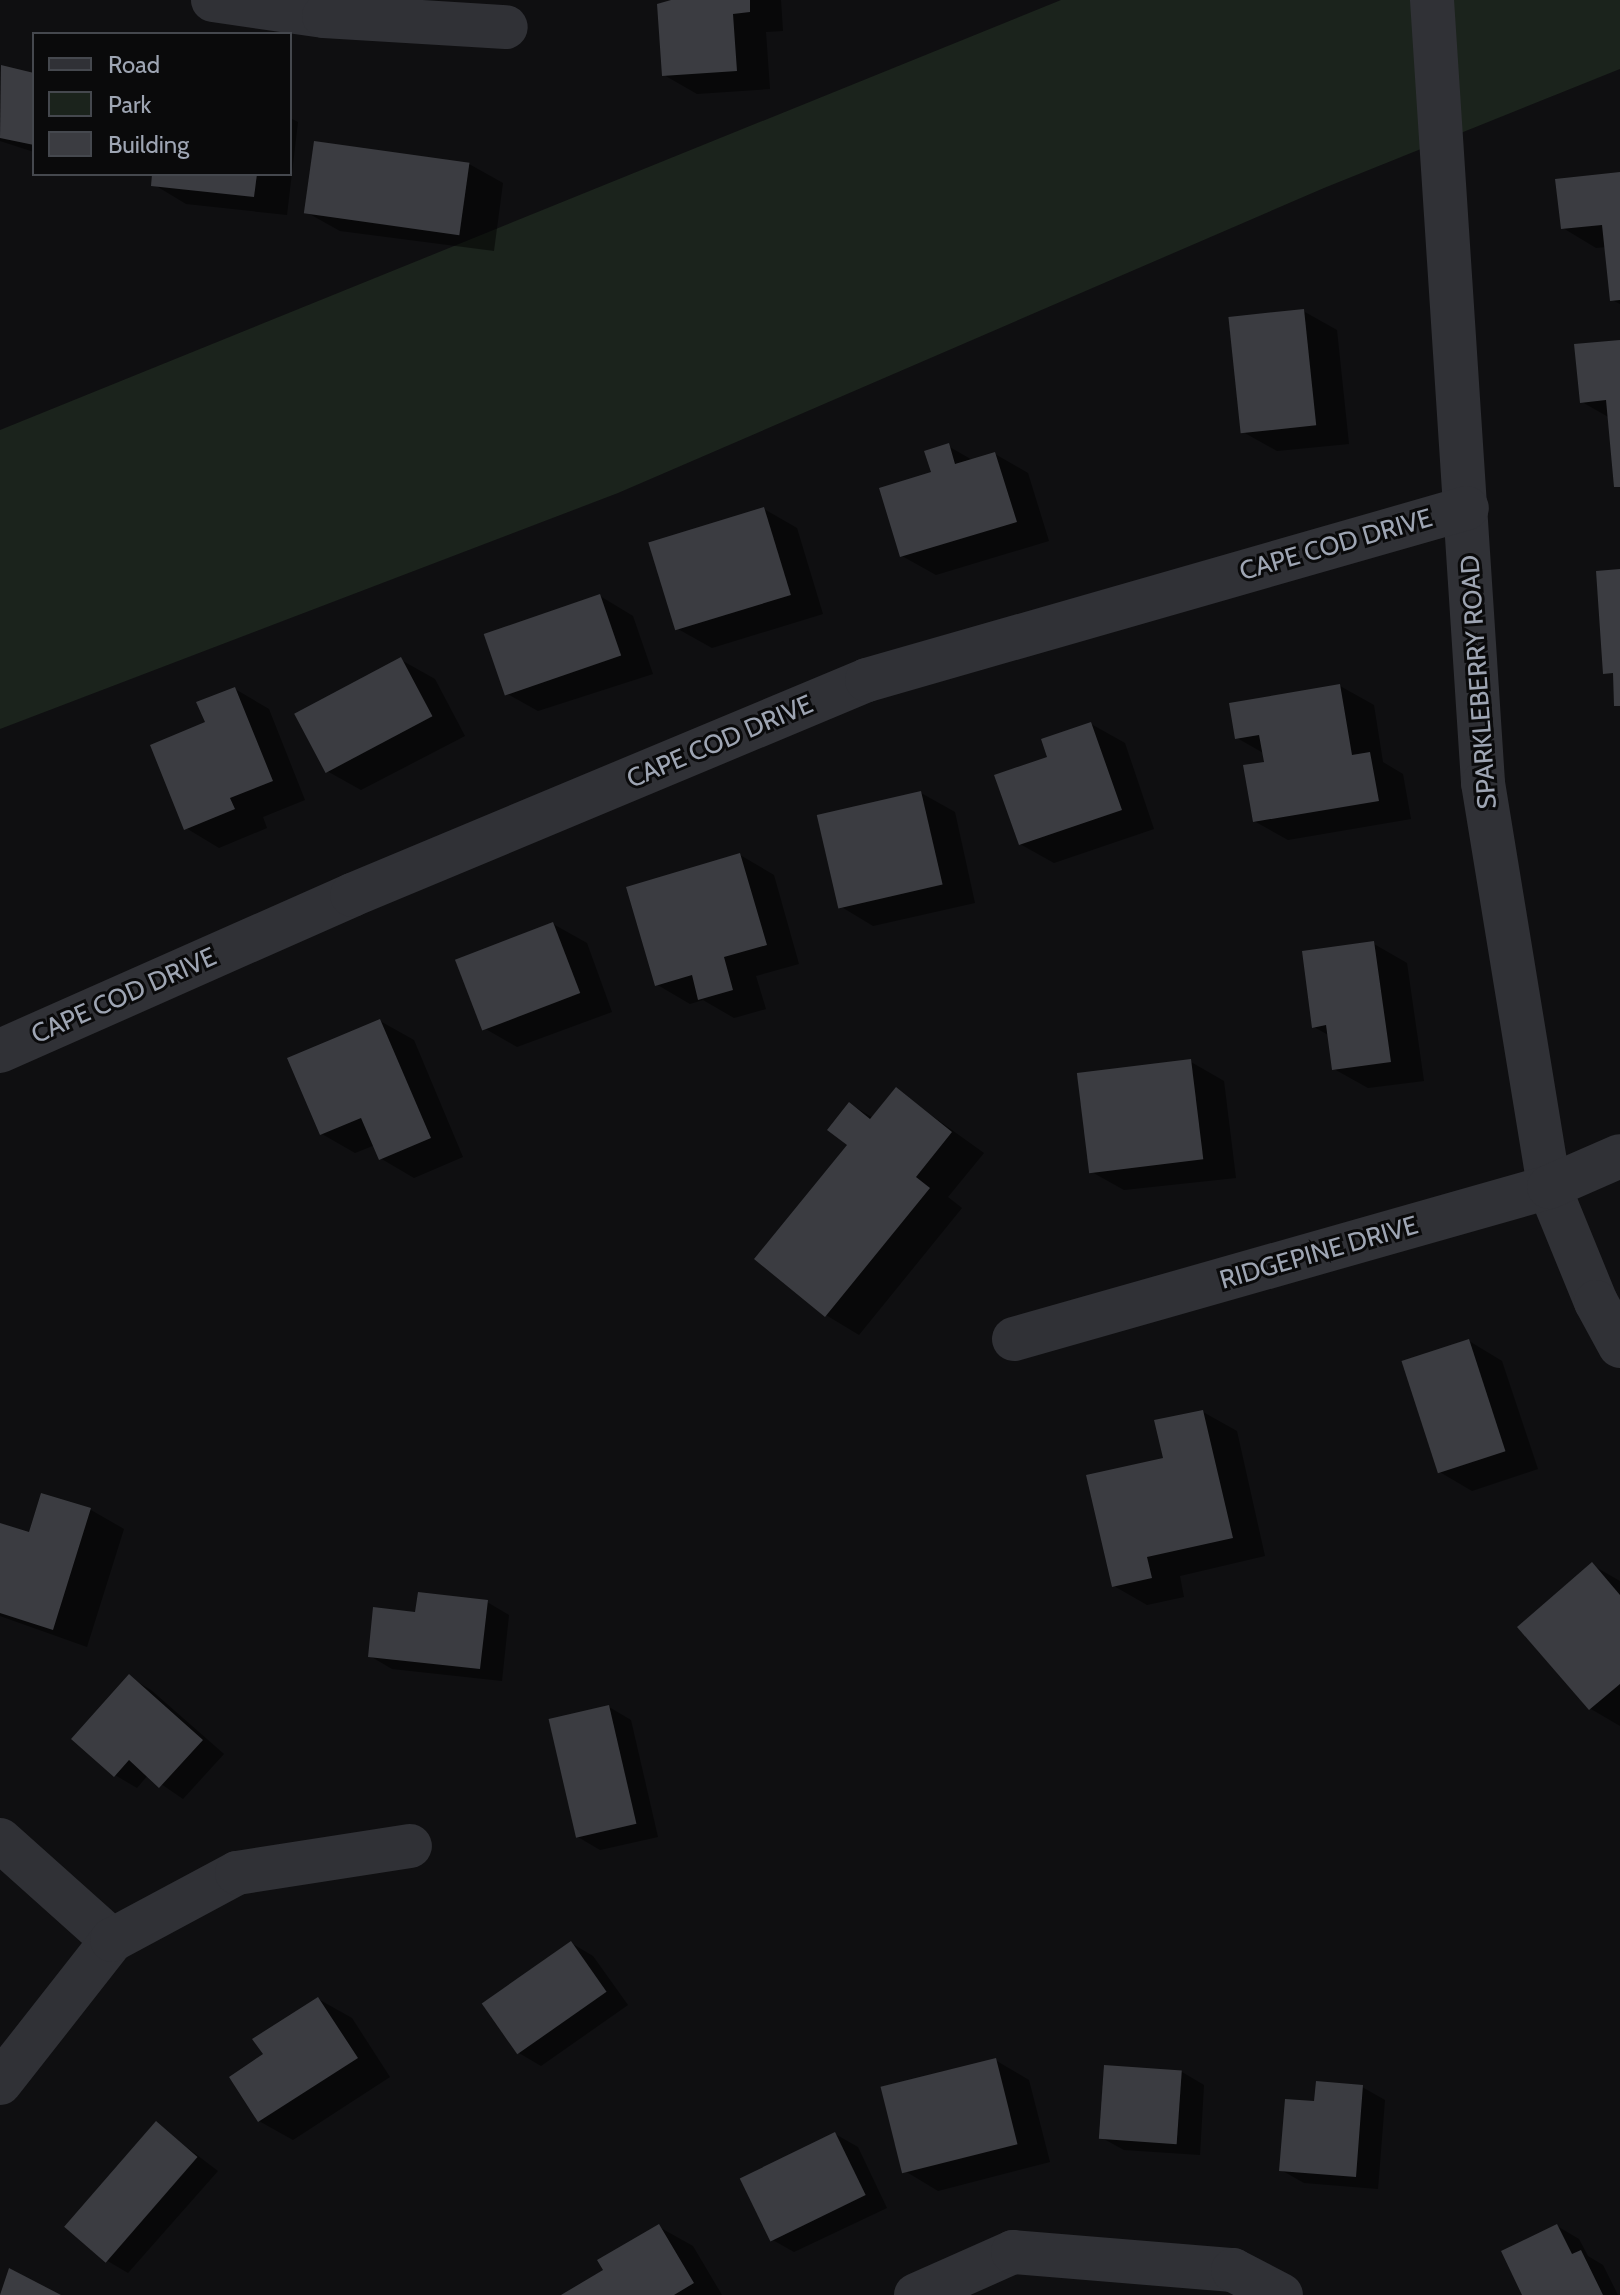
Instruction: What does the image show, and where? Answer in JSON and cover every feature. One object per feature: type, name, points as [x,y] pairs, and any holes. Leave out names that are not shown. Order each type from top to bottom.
[{"type":"street","points":[[213,0],[324,16],[506,27]]},
{"type":"street","name":"SPARKLEBERRY ROAD","points":[[1432,0],[1483,783],[1549,1187],[1596,1302],[1620,1346]]},
{"type":"street","name":"CAPE COD DRIVE","points":[[0,1051],[352,895],[867,680],[1467,508]]},
{"type":"street","name":"RIDGEPINE DRIVE","points":[[1014,1339],[1549,1187],[1620,1156]]},
{"type":"street","points":[[0,1840],[112,1940]]},
{"type":"street","points":[[0,2083],[112,1940],[237,1873],[410,1846]]},
{"type":"street","points":[[916,2295],[1013,2252],[1233,2270],[1281,2295]]},
{"type":"green space","points":[[1061,0],[1620,0],[1620,69],[1324,188],[618,493],[0,729],[0,430]]},
{"type":"building","points":[[671,0],[750,0],[750,12],[733,14],[737,71],[662,76],[657,4]]},
{"type":"building","points":[[1,65],[32,73],[32,145],[0,138]]},
{"type":"building","points":[[314,141],[469,163],[459,235],[304,213]]},
{"type":"building","points":[[1620,172],[1620,300],[1610,301],[1602,225],[1561,229],[1555,179]]},
{"type":"building","points":[[152,176],[257,176],[254,197],[151,186]]},
{"type":"building","points":[[1304,309],[1316,425],[1241,433],[1228,317]]},
{"type":"building","points":[[1620,340],[1620,487],[1614,487],[1606,400],[1580,403],[1574,344]]},
{"type":"building","points":[[949,443],[955,464],[995,452],[1017,522],[900,557],[879,488],[931,472],[924,451]]},
{"type":"building","points":[[764,507],[791,595],[675,630],[648,542]]},
{"type":"building","points":[[1620,569],[1620,706],[1614,706],[1613,673],[1603,674],[1596,571]]},
{"type":"building","points":[[600,594],[621,655],[505,696],[484,634]]},
{"type":"building","points":[[401,657],[432,716],[326,773],[294,714]]},
{"type":"building","points":[[1340,684],[1352,755],[1370,752],[1379,801],[1253,822],[1243,765],[1264,762],[1259,735],[1235,739],[1229,703]]},
{"type":"building","points":[[235,687],[273,781],[230,798],[235,809],[184,830],[150,745],[205,722],[196,702]]},
{"type":"building","points":[[1091,722],[1122,810],[1019,845],[994,775],[1047,757],[1041,739]]},
{"type":"building","points":[[921,791],[943,885],[838,909],[817,815]]},
{"type":"building","points":[[740,853],[767,945],[724,957],[733,990],[698,1000],[692,975],[655,986],[626,887]]},
{"type":"building","points":[[553,922],[580,993],[482,1031],[455,960]]},
{"type":"building","points":[[1374,941],[1391,1062],[1332,1070],[1326,1025],[1312,1028],[1302,951]]},
{"type":"building","points":[[380,1019],[431,1138],[379,1160],[361,1118],[320,1135],[287,1058]]},
{"type":"building","points":[[1191,1059],[1203,1159],[1089,1173],[1077,1073]]},
{"type":"building","points":[[896,1087],[952,1132],[916,1177],[930,1188],[825,1317],[754,1259],[847,1145],[827,1130],[849,1102],[870,1119]]},
{"type":"building","points":[[1469,1339],[1505,1451],[1438,1473],[1401,1361]]},
{"type":"building","points":[[1203,1410],[1233,1538],[1147,1557],[1152,1578],[1112,1587],[1086,1475],[1163,1458],[1154,1420]]},
{"type":"building","points":[[41,1493],[91,1508],[53,1630],[0,1613],[0,1523],[29,1532]]},
{"type":"building","points":[[1592,1562],[1620,1595],[1620,1684],[1589,1710],[1517,1627]]},
{"type":"building","points":[[418,1592],[488,1600],[480,1669],[368,1657],[373,1607],[415,1612]]},
{"type":"building","points":[[129,1674],[203,1740],[159,1788],[129,1760],[114,1777],[71,1739]]},
{"type":"building","points":[[609,1705],[636,1824],[576,1838],[549,1719]]},
{"type":"building","points":[[571,1941],[607,1992],[517,2054],[482,2004]]},
{"type":"building","points":[[318,1997],[358,2058],[258,2122],[229,2077],[263,2054],[252,2039]]},
{"type":"building","points":[[996,2058],[1018,2144],[902,2173],[881,2087]]},
{"type":"building","points":[[1104,2065],[1182,2070],[1177,2144],[1099,2139]]},
{"type":"building","points":[[1316,2081],[1363,2085],[1356,2177],[1279,2171],[1285,2099],[1314,2101]]},
{"type":"building","points":[[156,2121],[198,2157],[106,2263],[64,2227]]},
{"type":"building","points":[[835,2132],[866,2195],[770,2241],[740,2178]]},
{"type":"building","points":[[659,2224],[694,2283],[674,2295],[561,2295],[603,2270],[597,2260]]},
{"type":"building","points":[[1557,2224],[1572,2254],[1581,2250],[1603,2295],[1522,2295],[1501,2251]]},
{"type":"building","points":[[9,2268],[61,2295],[0,2295]]}]
